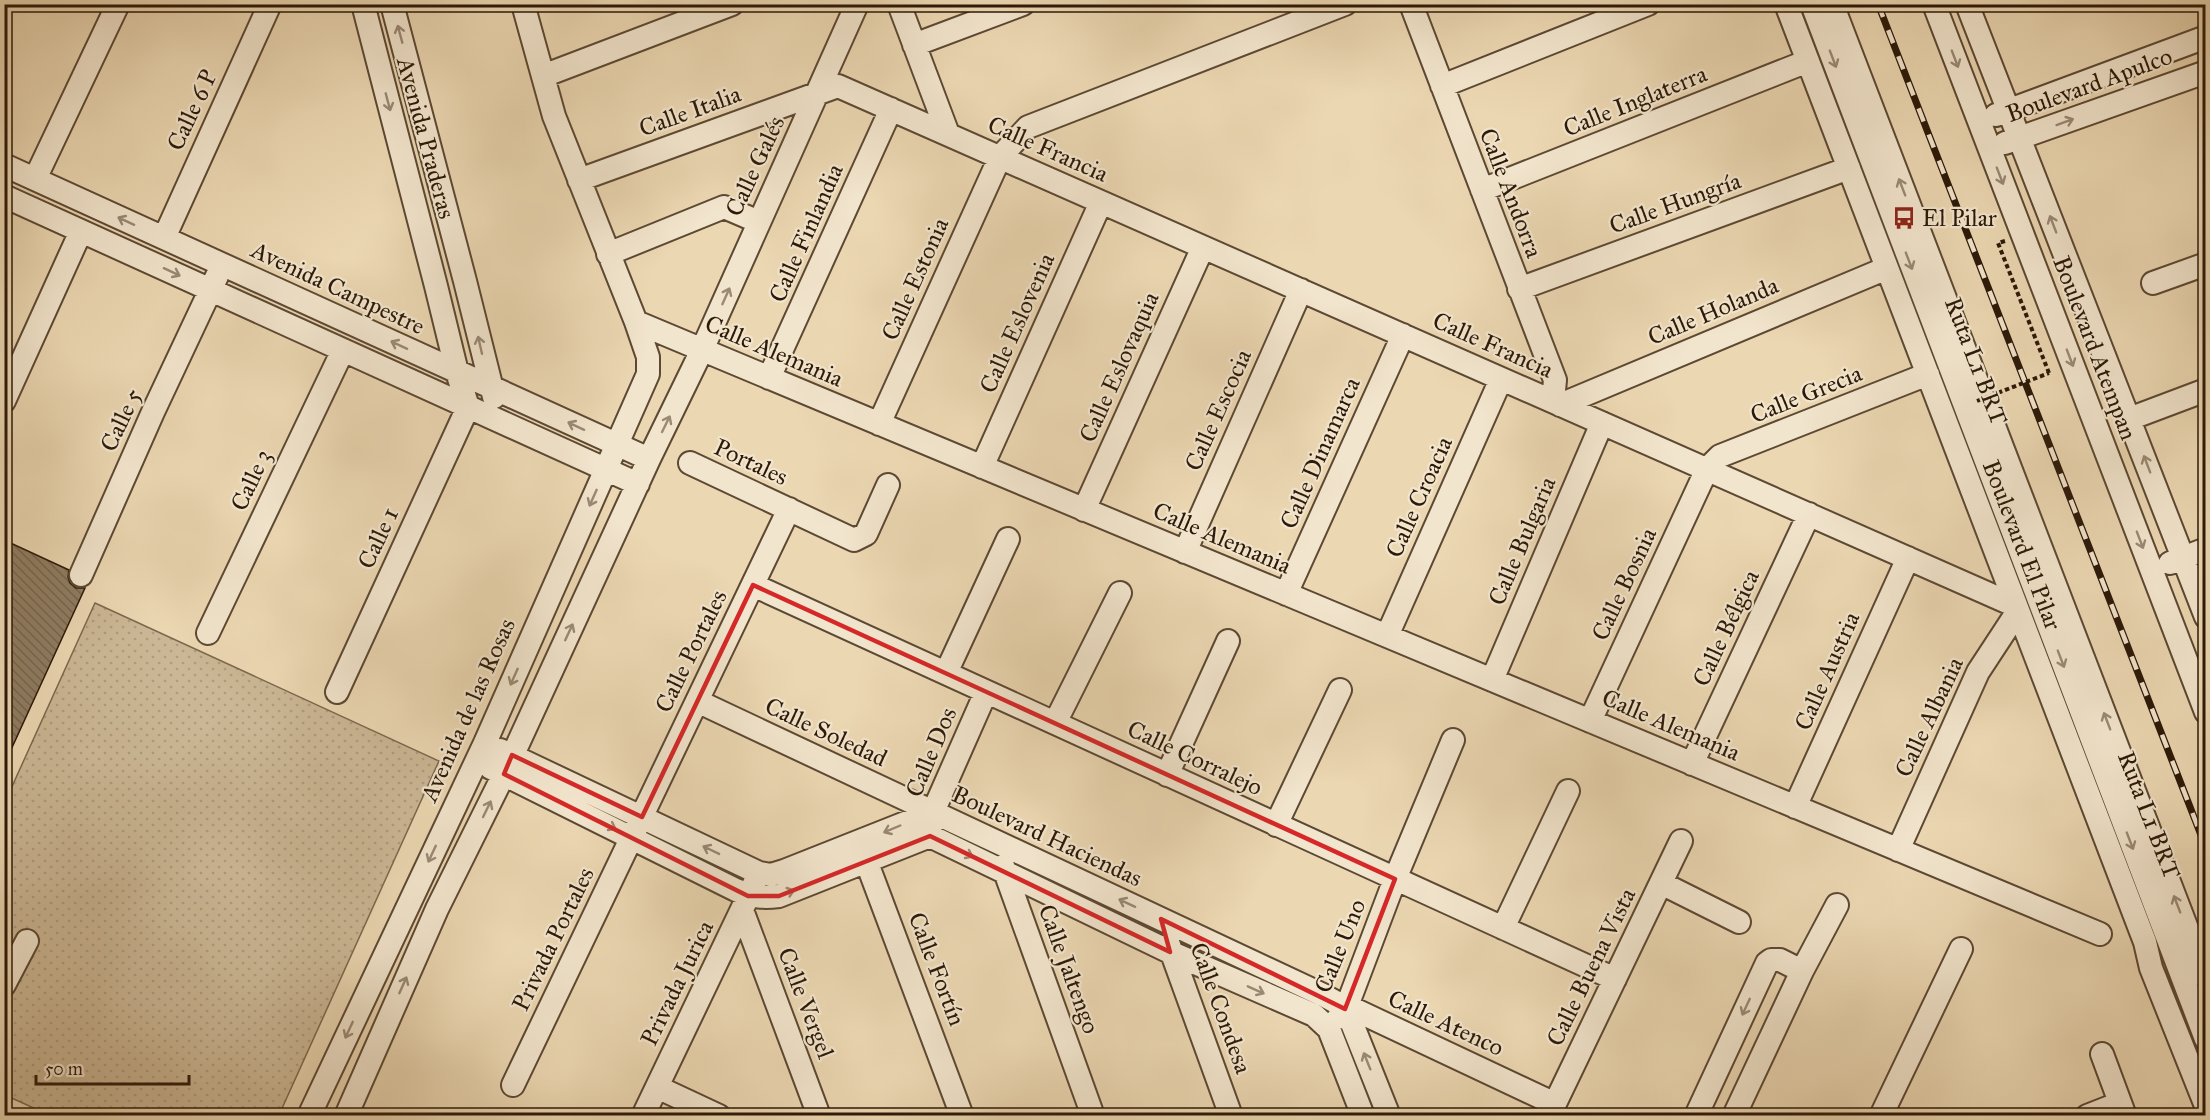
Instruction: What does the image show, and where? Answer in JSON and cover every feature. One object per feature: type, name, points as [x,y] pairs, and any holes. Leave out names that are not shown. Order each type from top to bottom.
[{"type":"street","points":[[35,179],[118,4]]},
{"type":"street","name":"Calle 6 P","points":[[164,238],[270,4]]},
{"type":"street","name":"Avenida Praderas","points":[[363,4],[457,372],[468,407]]},
{"type":"street","name":"Avenida Praderas","points":[[392,4],[501,422]]},
{"type":"street","points":[[523,4],[554,116],[636,322]]},
{"type":"street","points":[[543,76],[732,4]]},
{"type":"street","name":"Calle Galés","points":[[702,350],[857,4]]},
{"type":"street","name":"Calle Francia","points":[[899,4],[948,134]]},
{"type":"street","points":[[914,45],[1023,4]]},
{"type":"street","name":"Calle Estonia","points":[[879,424],[1000,157],[1028,127],[1345,4]]},
{"type":"street","name":"Calle Andorra","points":[[1411,4],[1555,380],[1556,403]]},
{"type":"street","points":[[1442,86],[1648,4]]},
{"type":"street","name":"Boulevard El Pilar","points":[[1786,4],[2145,942],[2151,969],[2205,1106]]},
{"type":"street","name":"Ruta L1 BRT","points":[[1812,4],[2205,1039]]},
{"type":"street","name":"Ruta L1 BRT","points":[[1832,4],[2205,978]]},
{"type":"street","name":"Boulevard Atempan","points":[[1934,4],[2205,712]]},
{"type":"street","name":"Boulevard Atempan","points":[[1967,4],[2205,617]]},
{"type":"street","name":"Boulevard Apulco","points":[[1980,121],[2205,37]]},
{"type":"street","name":"Calle Inglaterra","points":[[1482,190],[1808,61]]},
{"type":"street","name":"Boulevard Apulco","points":[[1990,149],[2205,72]]},
{"type":"street","name":"Calle Francia","points":[[819,93],[838,86],[2017,608]]},
{"type":"street","name":"Calle Italia","points":[[579,180],[819,93]]},
{"type":"street","name":"Calle Finlandia","points":[[769,378],[891,109]]},
{"type":"street","name":"Avenida Campestre","points":[[4,165],[649,459]]},
{"type":"street","name":"Calle Hungría","points":[[1520,289],[1849,168]]},
{"type":"street","points":[[4,196],[638,484]]},
{"type":"street","name":"Calle Eslovenia","points":[[982,467],[1101,202]]},
{"type":"street","points":[[608,254],[724,207],[759,222]]},
{"type":"street","points":[[4,401],[81,231]]},
{"type":"street","name":"Calle Eslovaquia","points":[[1084,510],[1203,247]]},
{"type":"street","name":"Calle 5","points":[[81,574],[153,412],[223,265]]},
{"type":"street","name":"Calle Holanda","points":[[1556,403],[1887,267]]},
{"type":"street","points":[[2153,283],[2204,268]]},
{"type":"street","points":[[436,286],[465,281]]},
{"type":"street","name":"Calle Escocia","points":[[1185,552],[1301,290]]},
{"type":"street","name":"Calle Alemania","points":[[636,322],[2100,934]]},
{"type":"street","name":"Avenida de las Rosas","points":[[309,1116],[480,752],[648,374],[648,357],[636,322]]},
{"type":"street","name":"Calle Dinamarca","points":[[1286,594],[1403,335]]},
{"type":"street","name":"Calle 3","points":[[208,633],[344,350]]},
{"type":"street","points":[[345,1116],[437,909],[508,765],[649,459],[702,350]]},
{"type":"street","name":"Calle Grecia","points":[[1707,469],[1720,456],[1928,375]]},
{"type":"street","name":"Calle Croacia","points":[[1387,636],[1501,378]]},
{"type":"street","points":[[2129,419],[2205,390]]},
{"type":"street","name":"Calle 1","points":[[337,692],[468,407]]},
{"type":"street","name":"Calle Bulgaria","points":[[1492,680],[1602,423]]},
{"type":"street","name":"Portales","points":[[690,464],[854,540],[866,534],[888,485]]},
{"type":"street","name":"Calle Bosnia","points":[[1590,721],[1707,469]]},
{"type":"street","name":"Calle Portales","points":[[642,817],[789,509]]},
{"type":"street","name":"Calle Bélgica","points":[[1692,764],[1809,514]]},
{"type":"street","points":[[946,673],[1008,540]]},
{"type":"street","points":[[2152,571],[2205,549]]},
{"type":"street","name":"Calle Austria","points":[[1795,807],[1908,558]]},
{"type":"street","name":"Calle Corralejo","points":[[753,585],[1615,979]]},
{"type":"street","points":[[1055,723],[1120,592]]},
{"type":"street","name":"Calle Albania","points":[[1898,850],[1978,672],[2017,608]]},
{"type":"street","points":[[1167,776],[1228,641]]},
{"type":"street","points":[[1276,825],[1340,690]]},
{"type":"street","name":"Calle Dos","points":[[930,836],[933,812],[986,692]]},
{"type":"street","name":"Calle Soledad","points":[[697,701],[933,812]]},
{"type":"street","name":"Calle Uno","points":[[1329,1029],[1346,1008],[1395,879],[1453,740]]},
{"type":"street","name":"Boulevard Haciendas","points":[[480,752],[642,817],[759,873],[771,875],[930,836],[1170,952],[1314,1015],[1329,1029]]},
{"type":"street","name":"Boulevard Haciendas","points":[[508,765],[745,903],[779,897],[933,812],[1323,995],[1346,1008]]},
{"type":"street","points":[[1503,928],[1568,791]]},
{"type":"street","name":"Privada Portales","points":[[513,1085],[642,817]]},
{"type":"street","name":"Calle Jaltengo","points":[[994,841],[1093,1116]]},
{"type":"street","name":"Calle Buena Vista","points":[[1552,1110],[1682,841]]},
{"type":"street","name":"Calle Fortín","points":[[863,852],[962,1116]]},
{"type":"street","name":"Privada Jurica","points":[[643,1116],[759,873]]},
{"type":"street","points":[[1661,883],[1739,922]]},
{"type":"street","name":"Calle Vergel","points":[[745,903],[819,1116]]},
{"type":"street","points":[[1734,1116],[1802,971],[1837,905]]},
{"type":"street","name":"Calle Condesa","points":[[1161,919],[1170,952],[1231,1116]]},
{"type":"street","points":[[4,985],[27,941]]},
{"type":"street","points":[[1881,1116],[1961,950]]},
{"type":"street","points":[[1696,1116],[1764,968],[1770,960],[1775,959],[1802,971]]},
{"type":"street","points":[[1346,1008],[1389,1116]]},
{"type":"street","name":"Calle Atenco","points":[[1346,1008],[1552,1110]]},
{"type":"street","points":[[1329,1029],[1363,1116]]},
{"type":"street","points":[[2087,1116],[2123,1109],[2102,1054]]},
{"type":"street","points":[[657,1087],[719,1116]]},
{"type":"path","points":[[1977,401],[2049,373],[1998,243]]},
{"type":"highlighted area","points":[[753,585],[1395,879],[1345,1009],[1161,919],[1170,952],[930,836],[779,896],[748,896],[504,774],[512,755],[642,817]]},
{"type":"shaded area","points":[[95,603],[439,761],[279,1115],[49,1115],[5,1095],[5,802]]},
{"type":"building","points":[[4,540],[69,570],[70,583],[76,588],[85,588],[4,765]]},
{"type":"railway","points":[[1878,4],[2206,848]]},
{"type":"place","name":"El Pilar","points":[[1904,218]]}]
